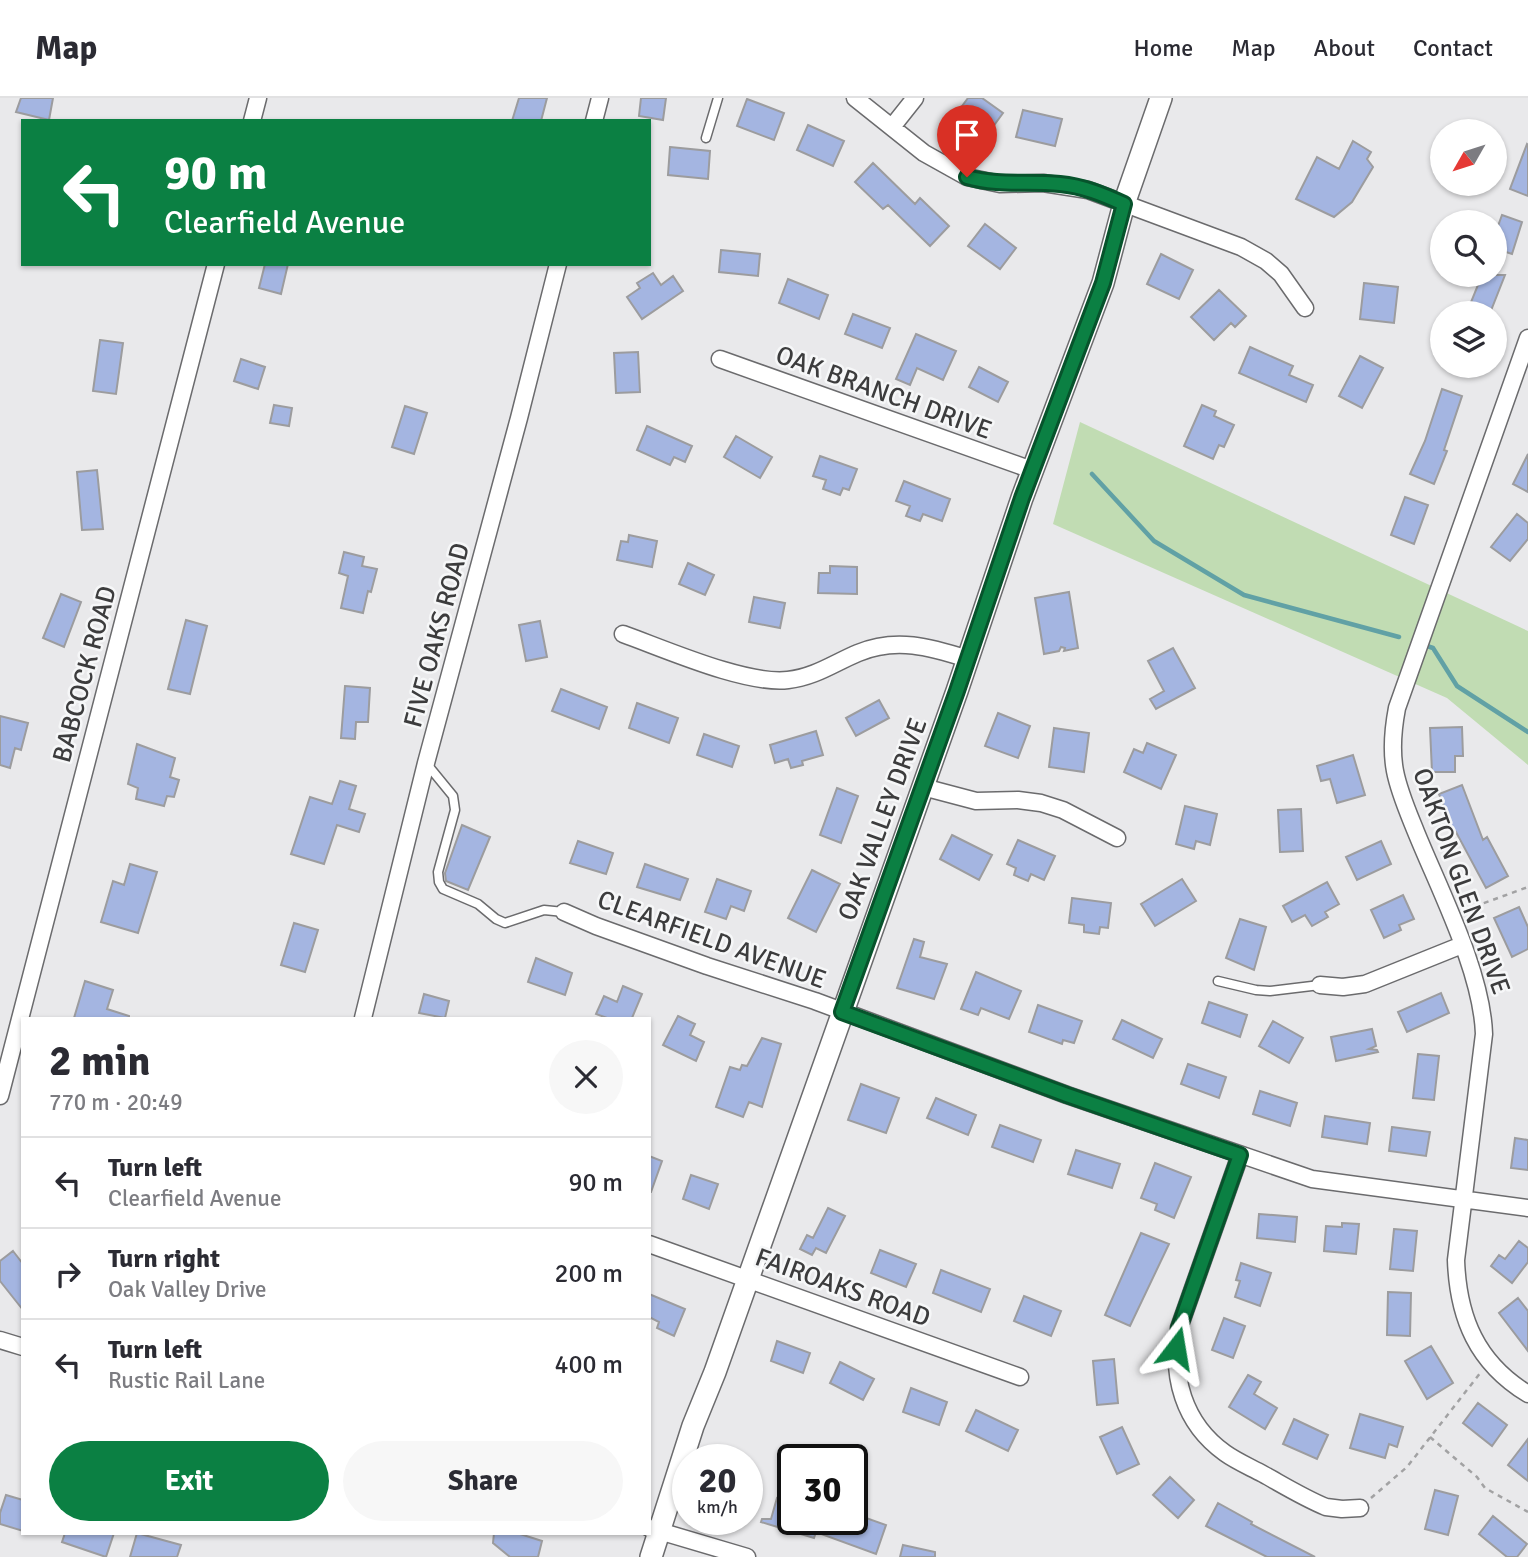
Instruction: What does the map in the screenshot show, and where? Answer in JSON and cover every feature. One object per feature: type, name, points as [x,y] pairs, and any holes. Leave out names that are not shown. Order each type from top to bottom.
[{"type":"street","points":[[253,119],[258,98]]},
{"type":"street","points":[[595,119],[600,98]]},
{"type":"street","points":[[856,98],[924,153],[967,177],[1000,184],[1065,184],[1088,190],[1241,247],[1266,261],[1281,274],[1306,308]]},
{"type":"street","points":[[892,127],[915,98]]},
{"type":"street","name":"OAK VALLEY DRIVE","points":[[651,1557],[654,1530],[923,787],[1032,470],[1099,294],[1124,204],[1161,98]]},
{"type":"street","name":"BABCOCK ROAD","points":[[0,1096],[215,266]]},
{"type":"street","name":"FIVE OAKS ROAD","points":[[363,1017],[426,763],[557,266]]},
{"type":"street","name":"OAKTON GLEN DRIVE","points":[[1528,338],[1397,708],[1392,752],[1398,784],[1462,945],[1479,991],[1483,1013],[1484,1034],[1456,1260],[1461,1308],[1470,1330],[1490,1361],[1499,1372],[1528,1394]]},
{"type":"street","name":"OAK BRANCH DRIVE","points":[[720,359],[1032,470]]},
{"type":"street","points":[[623,634],[743,676],[766,680],[805,678],[858,653],[900,643],[918,645],[968,659]]},
{"type":"street","points":[[923,787],[976,801],[1018,800],[1041,803],[1063,810],[1117,838]]},
{"type":"street","name":"CLEARFIELD AVENUE","points":[[564,912],[1067,1095],[1312,1179],[1528,1208]]},
{"type":"street","points":[[1320,985],[1357,986],[1462,945]]},
{"type":"street","points":[[1240,1155],[1179,1328],[1176,1368],[1186,1408],[1211,1442],[1227,1455],[1326,1507],[1360,1508]]},
{"type":"street","name":"FAIROAKS ROAD","points":[[651,1245],[1020,1377]]},
{"type":"street","points":[[0,1340],[21,1346]]},
{"type":"street","points":[[654,1530],[747,1557]]},
{"type":"lane","points":[[706,138],[718,98]]},
{"type":"lane","points":[[426,763],[453,796],[456,810],[438,872],[443,889],[478,904],[505,923],[544,910],[564,912]]},
{"type":"lane","points":[[1218,981],[1270,991],[1320,985]]},
{"type":"path","points":[[1450,915],[1528,887]]},
{"type":"path","points":[[1360,1508],[1407,1468],[1490,1361]]},
{"type":"path","points":[[1430,1437],[1468,1469],[1485,1488],[1528,1512]]},
{"type":"green space","points":[[1080,422],[1528,631],[1528,765],[1447,698],[1053,524]]},
{"type":"building","points":[[21,98],[53,98],[49,119],[16,112]]},
{"type":"building","points":[[519,98],[547,98],[542,119],[513,119]]},
{"type":"building","points":[[641,98],[666,98],[663,120],[639,116]]},
{"type":"building","points":[[968,98],[982,98],[1003,113],[984,139],[954,117]]},
{"type":"building","points":[[747,99],[784,113],[774,140],[737,126]]},
{"type":"building","points":[[1023,110],[1062,119],[1055,146],[1016,137]]},
{"type":"building","points":[[808,125],[844,141],[833,166],[797,150]]},
{"type":"building","points":[[1353,141],[1371,152],[1367,159],[1373,167],[1352,202],[1334,217],[1296,199],[1317,157],[1339,169]]},
{"type":"building","points":[[1528,145],[1528,196],[1510,189]]},
{"type":"building","points":[[670,147],[710,151],[708,179],[668,175]]},
{"type":"building","points":[[873,163],[915,204],[920,198],[949,226],[930,246],[888,205],[883,209],[855,182]]},
{"type":"building","points":[[1507,217],[1522,222],[1512,254],[1507,252]]},
{"type":"building","points":[[985,224],[1016,248],[1000,269],[968,246]]},
{"type":"building","points":[[721,250],[760,254],[758,276],[719,272]]},
{"type":"building","points":[[1161,254],[1193,270],[1179,299],[1147,284]]},
{"type":"building","points":[[264,266],[288,266],[281,294],[259,288]]},
{"type":"building","points":[[653,273],[661,285],[673,276],[683,291],[642,319],[627,297],[640,288],[637,283]]},
{"type":"building","points":[[788,279],[828,295],[819,319],[779,303]]},
{"type":"building","points":[[1364,283],[1398,287],[1394,323],[1360,319]]},
{"type":"building","points":[[1477,287],[1500,287],[1495,301],[1471,301]]},
{"type":"building","points":[[1219,290],[1246,316],[1235,327],[1231,323],[1214,340],[1191,317]]},
{"type":"building","points":[[853,314],[890,328],[882,348],[845,334]]},
{"type":"building","points":[[916,334],[956,351],[943,380],[917,368],[910,385],[896,379]]},
{"type":"building","points":[[100,340],[123,343],[116,394],[93,391]]},
{"type":"building","points":[[1250,347],[1293,366],[1289,375],[1313,385],[1306,402],[1239,373]]},
{"type":"building","points":[[638,352],[640,392],[616,393],[614,353]]},
{"type":"building","points":[[1360,356],[1383,368],[1362,408],[1339,396]]},
{"type":"building","points":[[241,359],[265,367],[258,389],[234,381]]},
{"type":"building","points":[[979,367],[1008,382],[998,402],[969,387]]},
{"type":"building","points":[[1442,389],[1462,396],[1444,450],[1447,451],[1434,484],[1410,474],[1425,441]]},
{"type":"building","points":[[274,405],[292,408],[289,426],[270,423]]},
{"type":"building","points":[[1202,405],[1216,411],[1214,416],[1234,425],[1224,447],[1219,445],[1213,459],[1184,446]]},
{"type":"building","points":[[405,406],[427,413],[414,454],[392,447]]},
{"type":"building","points":[[647,426],[692,446],[685,462],[674,457],[670,465],[637,450]]},
{"type":"building","points":[[736,436],[772,457],[760,478],[724,457]]},
{"type":"building","points":[[1528,454],[1528,492],[1513,484]]},
{"type":"building","points":[[820,456],[857,469],[849,490],[843,488],[840,495],[823,489],[826,480],[813,476]]},
{"type":"building","points":[[97,470],[103,529],[82,530],[77,472]]},
{"type":"building","points":[[904,481],[950,499],[942,521],[923,514],[920,521],[906,516],[910,506],[896,501]]},
{"type":"building","points":[[1405,497],[1428,505],[1414,544],[1391,535]]},
{"type":"building","points":[[1517,514],[1528,523],[1528,539],[1510,561],[1491,547]]},
{"type":"building","points":[[629,535],[657,541],[652,567],[617,560],[621,541],[628,542]]},
{"type":"building","points":[[344,552],[364,557],[362,566],[377,569],[363,613],[341,608],[348,576],[339,573]]},
{"type":"building","points":[[688,563],[714,575],[705,595],[679,584]]},
{"type":"building","points":[[830,566],[857,567],[857,594],[818,593],[819,573],[830,573]]},
{"type":"building","points":[[1069,592],[1078,648],[1064,651],[1065,648],[1061,647],[1059,651],[1044,654],[1035,598]]},
{"type":"building","points":[[61,594],[81,602],[64,647],[43,638]]},
{"type":"building","points":[[754,597],[785,603],[780,628],[749,622]]},
{"type":"building","points":[[186,620],[207,626],[190,694],[168,689]]},
{"type":"building","points":[[540,621],[547,657],[526,661],[519,625]]},
{"type":"building","points":[[1173,648],[1195,688],[1156,709],[1150,699],[1164,691],[1148,661]]},
{"type":"building","points":[[345,686],[370,688],[368,722],[356,722],[355,739],[341,738]]},
{"type":"building","points":[[561,689],[607,707],[599,729],[552,711]]},
{"type":"building","points":[[879,700],[889,718],[856,736],[846,718]]},
{"type":"building","points":[[637,703],[678,718],[669,743],[629,728]]},
{"type":"building","points":[[998,713],[1030,726],[1018,758],[985,746]]},
{"type":"building","points":[[0,716],[28,723],[21,750],[15,748],[10,768],[0,765]]},
{"type":"building","points":[[1462,727],[1463,756],[1455,756],[1455,772],[1432,772],[1430,728]]},
{"type":"building","points":[[1054,728],[1089,733],[1084,772],[1049,767]]},
{"type":"building","points":[[816,731],[823,755],[802,761],[803,765],[791,768],[788,759],[775,763],[770,745]]},
{"type":"building","points":[[704,734],[739,746],[732,767],[697,755]]},
{"type":"building","points":[[1147,743],[1176,755],[1161,789],[1124,772],[1134,749],[1143,753]]},
{"type":"building","points":[[137,744],[175,758],[170,777],[179,780],[174,797],[167,796],[164,806],[136,799],[138,788],[128,784]]},
{"type":"building","points":[[1353,755],[1365,795],[1337,803],[1330,779],[1321,781],[1317,766]]},
{"type":"building","points":[[340,781],[356,786],[349,809],[365,814],[359,832],[337,825],[324,864],[291,854],[310,797],[332,804]]},
{"type":"building","points":[[1462,785],[1483,840],[1487,837],[1508,876],[1486,888],[1456,832],[1454,833],[1439,794]]},
{"type":"building","points":[[837,788],[858,796],[841,843],[820,835]]},
{"type":"building","points":[[1185,806],[1217,814],[1210,845],[1196,841],[1194,849],[1176,844]]},
{"type":"building","points":[[1301,809],[1303,851],[1280,852],[1278,810]]},
{"type":"building","points":[[462,825],[490,837],[468,890],[446,881],[445,873]]},
{"type":"building","points":[[952,835],[992,855],[979,880],[940,859]]},
{"type":"building","points":[[1018,840],[1055,856],[1044,880],[1031,874],[1028,881],[1014,875],[1016,868],[1007,864]]},
{"type":"building","points":[[578,841],[613,853],[606,874],[570,863]]},
{"type":"building","points":[[1381,841],[1391,864],[1357,880],[1346,857]]},
{"type":"building","points":[[130,864],[157,872],[138,933],[101,922],[113,881],[124,885]]},
{"type":"building","points":[[645,864],[688,879],[680,900],[637,887]]},
{"type":"building","points":[[812,870],[840,884],[816,932],[788,918]]},
{"type":"building","points":[[717,879],[751,891],[744,911],[731,906],[726,919],[705,912]]},
{"type":"building","points":[[1182,879],[1196,901],[1155,926],[1141,904]]},
{"type":"building","points":[[1327,882],[1339,904],[1325,912],[1328,917],[1312,926],[1305,915],[1292,922],[1283,906]]},
{"type":"building","points":[[1403,895],[1414,919],[1399,925],[1401,930],[1384,938],[1371,910]]},
{"type":"building","points":[[1072,898],[1111,903],[1108,928],[1100,927],[1099,934],[1084,932],[1084,925],[1069,923]]},
{"type":"building","points":[[1519,907],[1528,927],[1528,949],[1512,957],[1494,918]]},
{"type":"building","points":[[1240,919],[1266,927],[1254,970],[1226,958]]},
{"type":"building","points":[[294,923],[318,930],[305,972],[281,965]]},
{"type":"building","points":[[914,939],[924,942],[920,957],[947,964],[934,999],[897,988]]},
{"type":"building","points":[[536,958],[572,973],[565,995],[528,982]]},
{"type":"building","points":[[976,972],[1021,991],[1009,1019],[981,1008],[978,1015],[961,1009]]},
{"type":"building","points":[[85,981],[113,990],[107,1009],[129,1016],[129,1017],[74,1017]]},
{"type":"building","points":[[623,986],[642,994],[632,1017],[604,1017],[596,1014],[604,996],[617,1002]]},
{"type":"building","points":[[1441,993],[1449,1013],[1407,1032],[1398,1012]]},
{"type":"building","points":[[424,994],[449,1001],[445,1017],[419,1013]]},
{"type":"building","points":[[1209,1002],[1247,1015],[1240,1037],[1202,1023]]},
{"type":"building","points":[[1038,1005],[1082,1021],[1074,1043],[1063,1040],[1062,1044],[1029,1032]]},
{"type":"building","points":[[678,1016],[695,1024],[690,1035],[704,1042],[696,1061],[663,1045]]},
{"type":"building","points":[[1122,1020],[1162,1039],[1153,1058],[1113,1039]]},
{"type":"building","points":[[1273,1021],[1303,1038],[1289,1063],[1259,1046]]},
{"type":"building","points":[[1372,1029],[1376,1046],[1369,1049],[1378,1052],[1336,1061],[1331,1037]]},
{"type":"building","points":[[762,1038],[781,1044],[762,1107],[749,1102],[743,1117],[716,1107],[730,1067],[740,1070],[742,1065],[747,1066]]},
{"type":"building","points":[[1418,1054],[1439,1056],[1434,1100],[1413,1098]]},
{"type":"building","points":[[1188,1064],[1226,1077],[1219,1098],[1181,1084]]},
{"type":"building","points":[[861,1084],[899,1098],[886,1133],[848,1120]]},
{"type":"building","points":[[1260,1091],[1297,1103],[1290,1126],[1253,1114]]},
{"type":"building","points":[[936,1098],[976,1115],[968,1135],[927,1118]]},
{"type":"building","points":[[1325,1116],[1370,1123],[1367,1144],[1322,1137]]},
{"type":"building","points":[[1000,1125],[1041,1140],[1033,1162],[992,1147]]},
{"type":"building","points":[[1392,1127],[1430,1132],[1426,1156],[1389,1151]]},
{"type":"building","points":[[1515,1138],[1528,1140],[1528,1170],[1511,1168]]},
{"type":"building","points":[[1076,1150],[1120,1164],[1112,1188],[1068,1174]]},
{"type":"building","points":[[651,1157],[662,1161],[651,1192]]},
{"type":"building","points":[[1155,1163],[1191,1177],[1174,1218],[1155,1210],[1157,1204],[1141,1198]]},
{"type":"building","points":[[691,1175],[718,1184],[709,1209],[683,1199]]},
{"type":"building","points":[[828,1208],[845,1216],[826,1253],[816,1248],[812,1255],[800,1249],[807,1235],[813,1238]]},
{"type":"building","points":[[1259,1214],[1297,1217],[1295,1242],[1257,1238]]},
{"type":"building","points":[[1342,1223],[1359,1224],[1356,1254],[1324,1251],[1326,1226],[1342,1227]]},
{"type":"building","points":[[1394,1229],[1417,1231],[1413,1271],[1390,1269]]},
{"type":"building","points":[[1141,1233],[1169,1244],[1130,1326],[1105,1315]]},
{"type":"building","points":[[1519,1241],[1528,1248],[1528,1262],[1512,1283],[1491,1266],[1499,1255],[1505,1259]]},
{"type":"building","points":[[880,1250],[916,1264],[906,1287],[871,1273]]},
{"type":"building","points":[[13,1251],[21,1261],[21,1307],[0,1281],[0,1261]]},
{"type":"building","points":[[1241,1263],[1271,1273],[1260,1306],[1235,1297],[1240,1281],[1236,1280]]},
{"type":"building","points":[[941,1270],[990,1289],[981,1312],[933,1293]]},
{"type":"building","points":[[1388,1292],[1411,1293],[1410,1336],[1387,1335]]},
{"type":"building","points":[[651,1295],[685,1309],[674,1336],[657,1328],[659,1322],[651,1318]]},
{"type":"building","points":[[1024,1296],[1061,1311],[1051,1336],[1014,1321]]},
{"type":"building","points":[[1518,1298],[1528,1311],[1528,1351],[1499,1313]]},
{"type":"building","points":[[1224,1318],[1245,1326],[1233,1358],[1212,1350]]},
{"type":"building","points":[[777,1341],[810,1353],[803,1373],[771,1361]]},
{"type":"building","points":[[1431,1346],[1453,1383],[1427,1399],[1405,1361]]},
{"type":"building","points":[[1114,1359],[1118,1403],[1097,1405],[1093,1361]]},
{"type":"building","points":[[840,1362],[874,1379],[863,1400],[830,1383]]},
{"type":"building","points":[[1248,1375],[1261,1382],[1254,1394],[1277,1408],[1265,1429],[1229,1407]]},
{"type":"building","points":[[911,1388],[947,1402],[939,1425],[903,1412]]},
{"type":"building","points":[[1478,1403],[1507,1425],[1492,1446],[1463,1423]]},
{"type":"building","points":[[976,1410],[1018,1430],[1008,1451],[966,1431]]},
{"type":"building","points":[[1360,1414],[1403,1427],[1397,1447],[1389,1444],[1385,1458],[1350,1448]]},
{"type":"building","points":[[1294,1419],[1328,1435],[1317,1459],[1283,1444]]},
{"type":"building","points":[[1122,1427],[1139,1464],[1117,1474],[1100,1437]]},
{"type":"building","points":[[1528,1439],[1528,1481],[1508,1465]]},
{"type":"building","points":[[1170,1477],[1194,1500],[1178,1518],[1153,1495]]},
{"type":"building","points":[[1435,1490],[1458,1496],[1448,1535],[1425,1529]]},
{"type":"building","points":[[6,1495],[21,1499],[21,1530],[0,1524],[0,1513]]},
{"type":"building","points":[[777,1498],[777,1527],[763,1523],[763,1519],[771,1519]]},
{"type":"building","points":[[1218,1503],[1252,1522],[1251,1524],[1315,1557],[1267,1557],[1206,1526]]},
{"type":"building","points":[[1493,1516],[1527,1544],[1517,1557],[1507,1557],[1479,1534]]},
{"type":"building","points":[[868,1519],[886,1525],[876,1554],[824,1535],[868,1535]]},
{"type":"building","points":[[64,1535],[113,1535],[106,1557],[62,1542]]},
{"type":"building","points":[[136,1535],[181,1545],[177,1557],[130,1557]]},
{"type":"building","points":[[494,1535],[523,1535],[542,1541],[538,1557],[510,1557],[493,1543]]},
{"type":"building","points":[[903,1545],[935,1552],[935,1557],[900,1557]]},
{"type":"waterway","points":[[1092,474],[1154,541],[1244,595],[1399,637]]},
{"type":"waterway","points":[[1424,645],[1433,648],[1457,686],[1528,732]]},
{"type":"route","points":[[967,177],[1000,184],[1065,184],[1124,204],[1103,283],[1022,498],[957,691],[842,1012],[1240,1155],[1179,1328],[1176,1348]]}]
